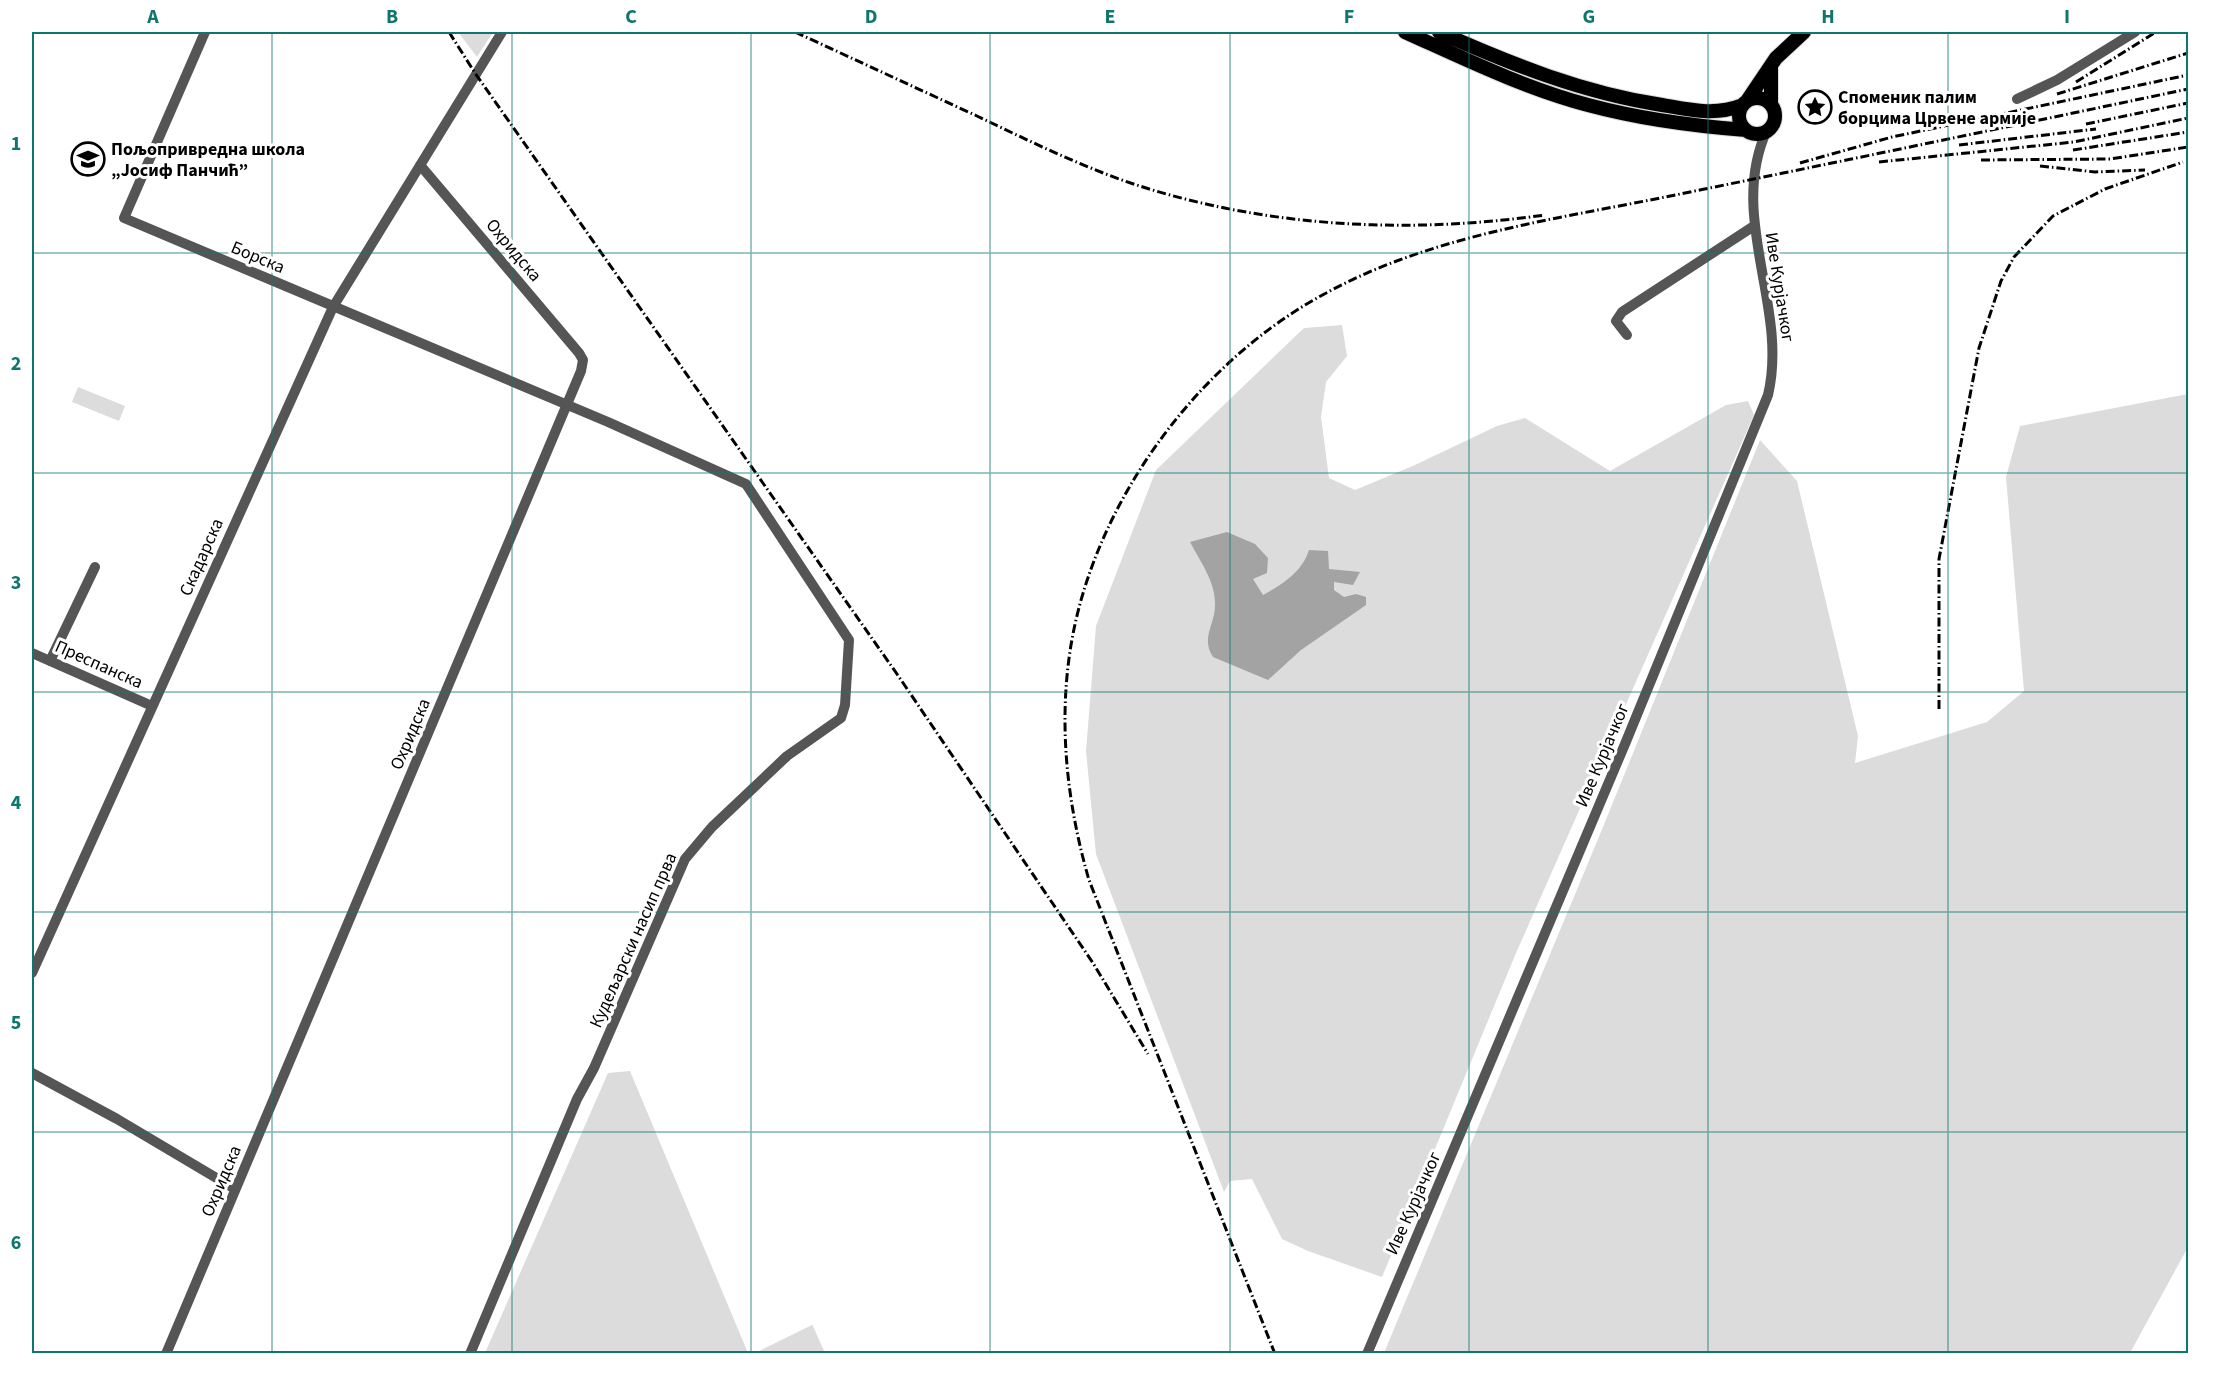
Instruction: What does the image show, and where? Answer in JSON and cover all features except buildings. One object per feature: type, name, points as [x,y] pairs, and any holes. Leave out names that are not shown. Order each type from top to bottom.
[{"type":"main road","points":[[1405,32],[1516,81],[1587,105],[1664,121],[1758,133],[1767,130],[1775,119],[1771,104],[1771,66]]},
{"type":"main road","points":[[1439,32],[1522,68],[1621,98],[1708,112],[1725,111],[1757,98],[1771,104]]},
{"type":"main road","points":[[1747,130],[1740,118],[1745,103],[1785,47],[1804,32]]},
{"type":"street","name":"Борска","points":[[205,32],[124,218],[567,406]]},
{"type":"street","name":"Скадарска","points":[[32,973],[333,307],[502,32]]},
{"type":"street","points":[[2017,99],[2057,80],[2135,32]]},
{"type":"street","points":[[1747,130],[1759,152]]},
{"type":"street","name":"Иве Курјачког","points":[[1367,1353],[1625,744],[1768,395],[1773,372],[1774,351],[1754,226],[1759,152],[1767,130]]},
{"type":"street","name":"Охридска","points":[[166,1353],[581,371],[583,360],[579,353],[420,165]]},
{"type":"street","points":[[1627,335],[1616,321],[1622,312],[1754,226]]},
{"type":"street","name":"Кудељарски насип прва","points":[[470,1353],[577,1099],[594,1068],[685,860],[712,827],[787,756],[841,718],[845,705],[849,640],[747,484],[567,406]]},
{"type":"street","points":[[50,661],[95,567]]},
{"type":"street","name":"Преспанска","points":[[32,653],[152,706]]},
{"type":"street","points":[[32,1073],[117,1119],[235,1189]]},
{"type":"shaded area","points":[[458,32],[493,32],[477,57]]},
{"type":"shaded area","points":[[1342,325],[1347,356],[1326,382],[1321,417],[1329,478],[1355,490],[1415,465],[1497,426],[1525,418],[1610,471],[1726,405],[1748,401],[1754,415],[1516,953],[1382,1277],[1308,1251],[1282,1239],[1252,1179],[1230,1181],[1224,1192],[1096,854],[1086,751],[1096,626],[1156,470],[1304,328]]},
{"type":"shaded area","points":[[78,387],[125,406],[119,421],[72,402]]},
{"type":"shaded area","points":[[2188,394],[2188,1247],[2130,1353],[1384,1353],[1603,827],[1760,440],[1797,481],[1858,736],[1855,763],[1987,722],[2024,691],[2006,477],[2020,426]]},
{"type":"shaded area","points":[[1227,532],[1255,544],[1268,558],[1267,573],[1253,579],[1263,595],[1297,571],[1309,550],[1328,551],[1329,569],[1360,572],[1353,585],[1334,582],[1334,590],[1344,597],[1356,594],[1366,597],[1366,605],[1301,650],[1268,680],[1213,657],[1209,650],[1208,637],[1215,611],[1214,595],[1206,571],[1190,542]]},
{"type":"shaded area","points":[[630,1071],[748,1353],[485,1353],[608,1073]]},
{"type":"shaded area","points":[[812,1325],[825,1353],[755,1353]]},
{"type":"railway","points":[[449,32],[475,73],[897,674],[1093,963],[1148,1054]]},
{"type":"railway","points":[[795,32],[1065,157],[1119,179],[1223,208],[1276,217],[1384,225],[1438,225],[1545,215]]},
{"type":"railway","points":[[2076,82],[2156,32]]},
{"type":"railway","points":[[2057,94],[2188,53]]},
{"type":"railway","points":[[1800,163],[1892,137],[2188,75]]},
{"type":"railway","points":[[1275,1354],[1089,880],[1070,793],[1065,734],[1067,675],[1071,645],[1084,591],[1103,539],[1129,488],[1160,440],[1196,396],[1237,356],[1281,321],[1328,292],[1413,255],[1457,241],[1548,220],[2188,89]]},
{"type":"railway","points":[[2086,124],[2188,103]]},
{"type":"railway","points":[[1879,162],[2074,142],[2188,118]]},
{"type":"railway","points":[[1959,145],[2096,129]]},
{"type":"railway","points":[[2073,150],[2188,132]]},
{"type":"railway","points":[[1981,160],[2110,159],[2188,147]]},
{"type":"railway","points":[[1939,709],[1939,559],[1979,348],[2001,281],[2014,257],[2053,216],[2105,189],[2183,162]]},
{"type":"railway","points":[[2040,166],[2095,172],[2145,170]]},
{"type":"place","name":"Споменик палим борцима Црвене армије","points":[[1815,107]]},
{"type":"place","name":"Пољопривредна школа „Јосиф Панчић”","points":[[88,159]]}]
